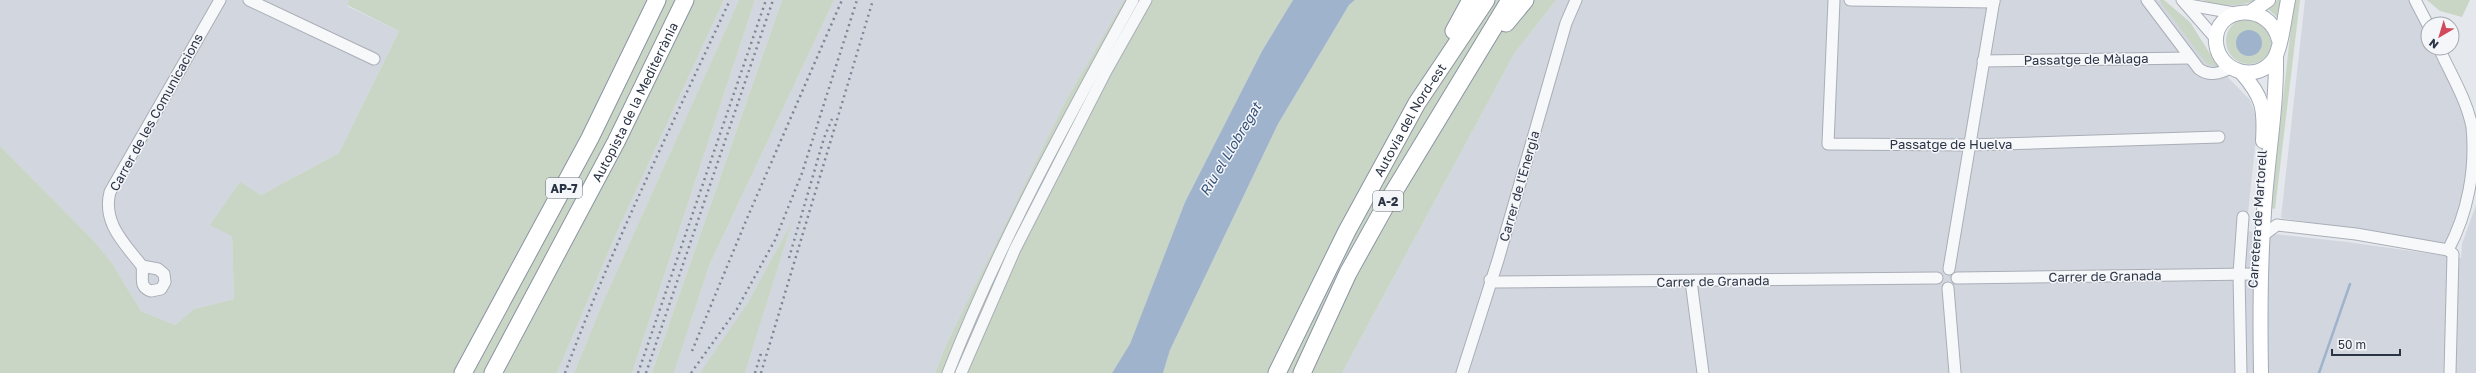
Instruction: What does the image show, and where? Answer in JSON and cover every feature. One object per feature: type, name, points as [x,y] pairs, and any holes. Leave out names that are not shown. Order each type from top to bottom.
[{"type":"highway","name":"Autopista de la Mediterrània","points":[[464,373],[590,138],[658,0]]},
{"type":"highway","name":"Autopista de la Mediterrània","points":[[493,373],[616,142],[685,0]]},
{"type":"highway","points":[[1417,103],[1471,0]]},
{"type":"highway","name":"Autovia del Nord-est","points":[[1277,373],[1347,231],[1417,103],[1486,0]]},
{"type":"highway","name":"Autovia del Nord-est","points":[[1302,373],[1348,273],[1467,69],[1510,0]]},
{"type":"highway","points":[[1467,69],[1525,0]]},
{"type":"main road","points":[[2216,39],[2221,25],[2234,13],[2252,10],[2268,0]]},
{"type":"main road","name":"Carretera de Martorell","points":[[2261,373],[2259,298],[2262,236],[2276,107],[2276,55],[2288,0]]},
{"type":"main road","points":[[2252,10],[2270,19],[2277,30],[2279,40]]},
{"type":"main road","name":"Carretera de Martorell","points":[[2216,39],[2222,59],[2236,70],[2257,92],[2264,110],[2246,274],[2252,373]]},
{"type":"main road","points":[[2236,70],[2259,71],[2270,64],[2276,55]]},
{"type":"street","name":"Carrer de les Comunicacions","points":[[142,266],[110,219],[108,202],[110,192],[220,0]]},
{"type":"street","points":[[249,0],[374,59]]},
{"type":"street","points":[[948,373],[997,260],[1050,151],[1133,0]]},
{"type":"street","points":[[961,373],[1014,249],[1106,71],[1146,0]]},
{"type":"street","name":"Carrer de l'Energia","points":[[1462,373],[1490,280],[1498,260],[1566,23],[1576,0]]},
{"type":"street","name":"Passatge de Huelva","points":[[1834,0],[1828,144],[1969,145],[2219,138]]},
{"type":"street","points":[[1850,0],[1994,1],[1949,269]]},
{"type":"street","points":[[2147,0],[2190,58],[2205,74],[2217,74],[2236,70]]},
{"type":"street","points":[[2414,0],[2423,16]]},
{"type":"street","points":[[2186,2],[2234,13]]},
{"type":"street","points":[[2186,2],[2216,39]]},
{"type":"street","points":[[2442,56],[2472,126],[2476,155],[2471,194],[2461,225],[2448,250],[2453,254],[2450,373]]},
{"type":"street","name":"Passatge de Màlaga","points":[[1983,61],[2190,58]]},
{"type":"street","name":"Carretera de Martorell","points":[[2264,213],[2277,225],[2356,234],[2448,250]]},
{"type":"street","name":"Carretera de Martorell","points":[[2241,373],[2246,274],[2243,217]]},
{"type":"street","name":"Carretera de Martorell","points":[[2262,236],[2277,225]]},
{"type":"street","points":[[1949,269],[1954,272],[1957,278],[1955,285],[1948,288],[1939,285],[1937,278],[1941,270],[1949,269]]},
{"type":"street","name":"Carrer de Granada","points":[[1957,278],[2246,274]]},
{"type":"street","name":"Carrer de Granada","points":[[1490,280],[1496,282],[1937,278]]},
{"type":"street","points":[[1690,281],[1703,373]]},
{"type":"street","points":[[1948,288],[1955,373]]},
{"type":"shaded area","points":[[0,0],[349,0],[347,6],[399,31],[339,153],[261,195],[239,183],[232,236],[234,299],[194,309],[175,325],[141,311],[112,263],[95,242],[0,146]]},
{"type":"shaded area","points":[[724,0],[739,0],[603,302],[574,373],[557,373],[617,232]]},
{"type":"shaded area","points":[[755,0],[782,0],[652,373],[632,373]]},
{"type":"shaded area","points":[[834,0],[1124,0],[1065,102],[946,345],[935,373],[745,373],[791,224],[749,303],[709,362],[700,373],[674,373],[709,266]]},
{"type":"shaded area","points":[[1556,0],[2158,0],[2188,26],[2218,67],[2250,100],[2256,116],[2257,129],[2246,231],[2347,242],[2461,258],[2462,244],[2476,205],[2476,373],[1342,373],[1514,54]]},
{"type":"shaded area","points":[[2305,0],[2421,0],[2430,16],[2420,16],[2420,56],[2449,56],[2476,118],[2476,189],[2456,249],[2401,237],[2281,218]]},
{"type":"green space","points":[[349,0],[724,0],[617,232],[557,373],[0,373],[0,146],[95,242],[112,263],[141,311],[175,325],[194,309],[234,299],[232,236],[210,225],[240,182],[261,195],[339,153],[399,31],[347,5]]},
{"type":"green space","points":[[739,0],[755,0],[632,373],[574,373],[603,302]]},
{"type":"green space","points":[[782,0],[834,0],[709,266],[674,373],[652,373]]},
{"type":"green space","points":[[1124,0],[1293,0],[1262,51],[1185,202],[1130,345],[1112,373],[935,373],[946,345],[1065,102]]},
{"type":"green space","points":[[1355,0],[1556,0],[1514,54],[1342,373],[1163,373],[1170,350],[1278,124],[1349,5]]},
{"type":"green space","points":[[2159,0],[2164,0],[2190,22],[2219,68],[2206,63]]},
{"type":"green space","points":[[2202,0],[2257,0],[2230,6],[2209,3]]},
{"type":"green space","points":[[2277,0],[2284,0],[2279,19],[2268,9]]},
{"type":"green space","points":[[2294,0],[2300,0],[2275,209],[2271,208]]},
{"type":"green space","points":[[2427,0],[2470,0],[2462,17],[2440,11]]},
{"type":"green space","points":[[2245,18],[2253,18],[2262,22],[2268,28],[2272,41],[2268,54],[2262,60],[2253,64],[2245,64],[2236,60],[2230,54],[2226,45],[2226,37],[2230,28],[2236,22]]},
{"type":"green space","points":[[792,222],[745,373],[700,373],[748,303]]},
{"type":"water","name":"Riu el Llobregat","points":[[1293,0],[1355,0],[1349,5],[1278,124],[1170,350],[1163,373],[1112,373],[1130,344],[1185,202],[1262,51]]},
{"type":"water","points":[[2249,30],[2258,34],[2262,43],[2258,52],[2249,56],[2240,52],[2236,43],[2240,34]]},
{"type":"waterway","points":[[2319,373],[2350,284]]},
{"type":"railway","points":[[565,373],[583,326],[623,232],[730,0]]},
{"type":"railway","points":[[638,373],[766,0]]},
{"type":"railway","points":[[646,373],[773,0]]},
{"type":"railway","points":[[692,351],[748,216],[842,0]]},
{"type":"railway","points":[[691,373],[737,309],[775,240],[802,173],[857,0]]},
{"type":"railway","points":[[761,373],[873,0]]},
{"type":"railway","points":[[789,258],[824,138],[832,119]]},
{"type":"railway","points":[[755,373],[762,350]]}]
